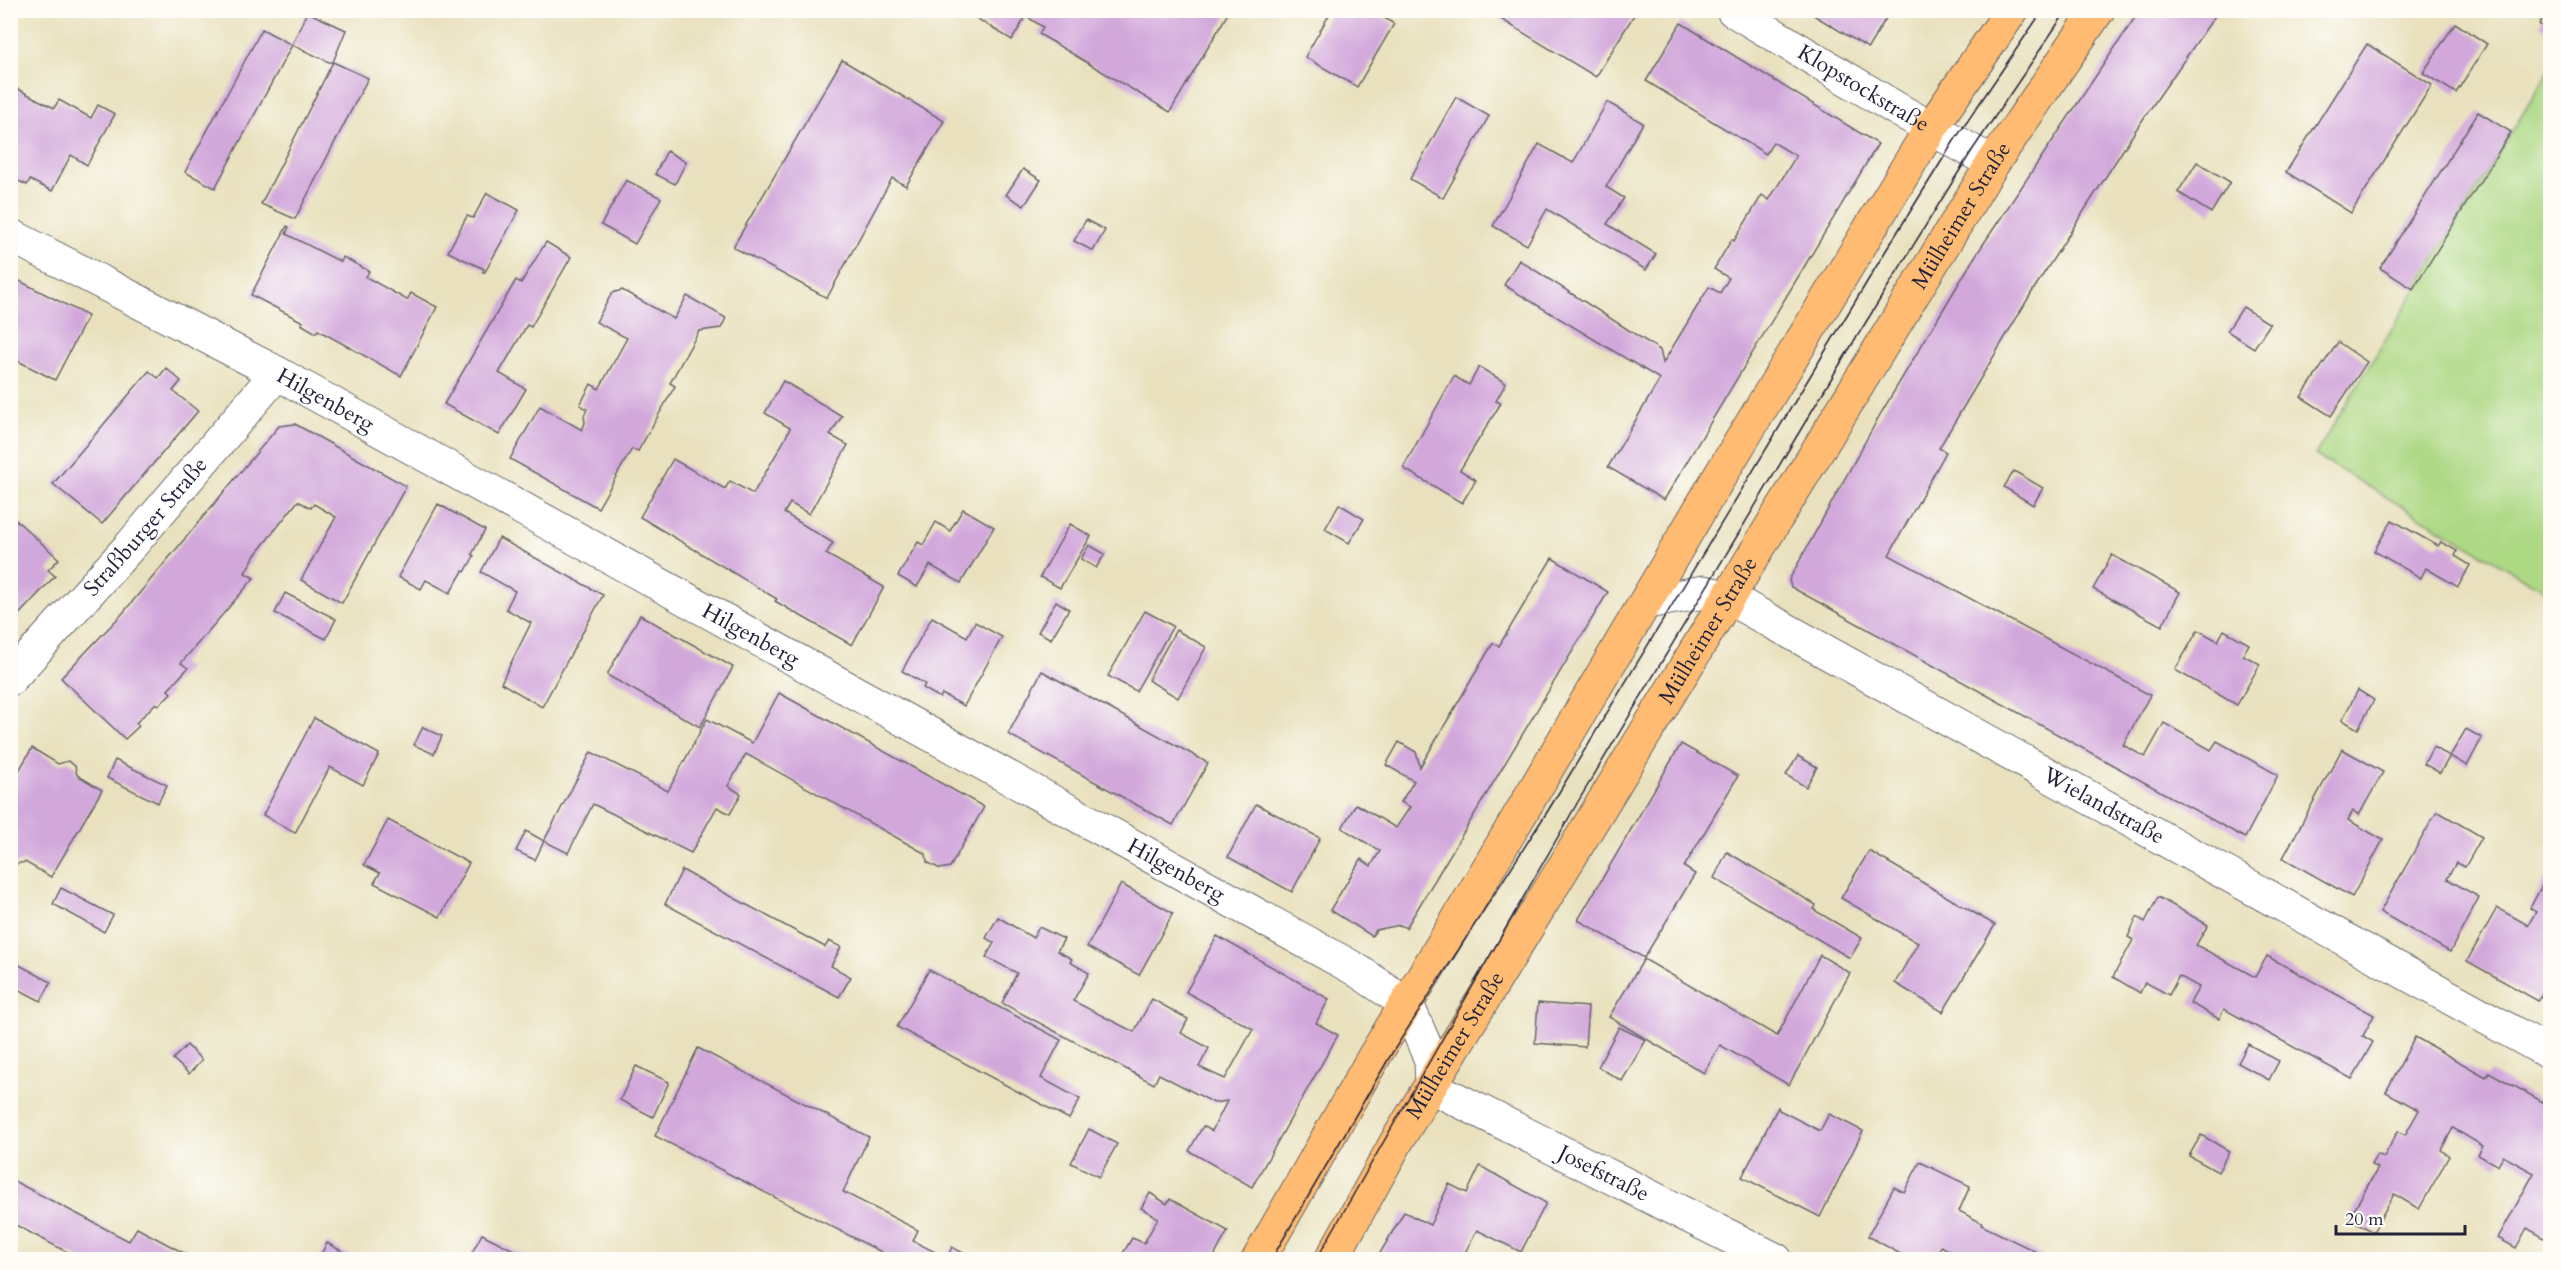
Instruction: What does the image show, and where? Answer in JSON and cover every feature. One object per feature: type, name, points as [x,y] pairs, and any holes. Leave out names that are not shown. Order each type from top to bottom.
[{"type":"main road","points":[[1258,1260],[1374,1055],[1407,1004],[1712,489],[1931,128],[2012,10]]},
{"type":"main road","name":"Mülheimer Straße","points":[[1331,1260],[1398,1139],[1432,1087],[1727,597],[1993,163],[2098,10]]},
{"type":"street","name":"Klopstockstraße","points":[[1733,10],[1993,163]]},
{"type":"street","name":"Hilgenberg","points":[[10,235],[277,373],[1355,969],[1407,1004]]},
{"type":"street","name":"Straßburger Straße","points":[[10,679],[132,544],[277,373]]},
{"type":"street","name":"Wielandstraße","points":[[1647,602],[1704,592],[1727,597],[2550,1053]]},
{"type":"street","points":[[1407,1004],[1431,1060],[1432,1087]]},
{"type":"street","name":"Josefstraße","points":[[1432,1087],[1776,1260]]},
{"type":"green space","points":[[2550,69],[2550,594],[2315,455]]},
{"type":"building","points":[[963,10],[1230,10],[1170,112],[1039,34],[1043,27],[1026,16],[1012,40]]},
{"type":"building","points":[[1332,10],[1372,10],[1394,24],[1357,87],[1305,57]]},
{"type":"building","points":[[1486,10],[1637,10],[1596,77]]},
{"type":"building","points":[[1805,10],[1891,10],[1868,48]]},
{"type":"building","points":[[2140,10],[2219,10],[2139,125],[2032,292],[1939,448],[1946,452],[1889,555],[2150,695],[2123,745],[2145,757],[2164,723],[2211,750],[2217,741],[2278,775],[2245,838],[1791,587],[1789,580],[1881,413],[1974,258]]},
{"type":"building","points":[[2550,10],[2550,32],[2539,24]]},
{"type":"building","points":[[307,12],[346,30],[333,62],[292,45]]},
{"type":"building","points":[[1681,23],[1878,144],[1664,500],[1608,467],[1660,379],[1504,285],[1519,260],[1660,350],[1663,363],[1709,287],[1720,293],[1729,278],[1714,269],[1762,195],[1769,200],[1796,156],[1773,142],[1766,154],[1646,81]]},
{"type":"building","points":[[2455,23],[2487,44],[2456,93],[2423,73]]},
{"type":"building","points":[[262,29],[292,45],[215,188],[185,172]]},
{"type":"building","points":[[2367,44],[2432,85],[2351,213],[2286,172]]},
{"type":"building","points":[[842,60],[944,121],[906,186],[892,178],[827,298],[733,247]]},
{"type":"building","points":[[333,62],[368,78],[295,219],[261,204]]},
{"type":"building","points":[[10,85],[54,108],[59,100],[91,118],[98,105],[115,114],[87,165],[71,155],[52,191],[30,180],[27,185],[10,177]]},
{"type":"building","points":[[1456,97],[1489,116],[1443,198],[1410,179]]},
{"type":"building","points":[[1607,102],[1643,123],[1606,187],[1624,198],[1607,224],[1656,254],[1646,270],[1547,209],[1527,245],[1493,226],[1539,144],[1573,163]]},
{"type":"building","points":[[2478,112],[2511,132],[2413,289],[2380,268]]},
{"type":"building","points":[[667,151],[686,162],[675,184],[655,174]]},
{"type":"building","points":[[2197,162],[2230,182],[2211,213],[2178,192]]},
{"type":"building","points":[[1023,169],[1041,180],[1024,206],[1006,195]]},
{"type":"building","points":[[626,180],[661,198],[635,244],[601,225]]},
{"type":"building","points":[[487,193],[519,210],[483,272],[484,269],[448,252],[467,216],[473,218]]},
{"type":"building","points":[[1086,220],[1105,230],[1093,251],[1074,241]]},
{"type":"building","points":[[287,226],[289,227],[286,234],[341,262],[343,257],[369,271],[366,277],[407,300],[411,293],[437,307],[401,376],[318,330],[316,333],[301,324],[303,322],[251,295]]},
{"type":"building","points":[[546,242],[571,257],[531,327],[527,325],[499,373],[526,389],[499,435],[444,404],[516,280],[521,283]]},
{"type":"building","points":[[10,276],[88,316],[55,380],[10,357]]},
{"type":"building","points":[[622,290],[674,319],[687,296],[726,318],[721,328],[699,331],[670,383],[675,386],[638,451],[632,449],[598,508],[510,459],[540,406],[582,430],[587,409],[580,405],[591,384],[599,389],[627,338],[596,322],[612,293]]},
{"type":"building","points":[[2243,307],[2270,324],[2254,348],[2227,331]]},
{"type":"building","points":[[2338,342],[2367,362],[2331,416],[2301,397]]},
{"type":"building","points":[[1479,367],[1506,383],[1496,401],[1501,403],[1460,470],[1476,480],[1462,503],[1403,468],[1454,376],[1469,385]]},
{"type":"building","points":[[166,368],[181,381],[173,391],[198,411],[102,524],[53,484],[149,371],[158,378]]},
{"type":"building","points":[[783,381],[842,416],[830,435],[848,445],[809,514],[790,503],[784,513],[833,543],[826,554],[884,587],[852,645],[775,601],[777,599],[640,517],[673,459],[725,489],[730,481],[753,494],[790,428],[765,413]]},
{"type":"building","points":[[295,424],[406,486],[342,603],[301,580],[336,517],[314,504],[311,508],[298,501],[255,555],[245,573],[254,578],[181,663],[188,668],[168,690],[171,693],[159,705],[156,703],[136,723],[139,726],[125,739],[61,678],[122,614],[279,426]]},
{"type":"building","points":[[2014,471],[2043,488],[2033,505],[2004,487]]},
{"type":"building","points":[[438,504],[485,530],[472,554],[474,556],[450,593],[426,580],[421,589],[398,577]]},
{"type":"building","points":[[1339,504],[1364,519],[1349,543],[1325,529]]},
{"type":"building","points":[[963,509],[994,527],[961,583],[930,565],[917,587],[898,576],[918,542],[923,545],[936,522],[950,531]]},
{"type":"building","points":[[16,520],[59,559],[48,570],[55,576],[10,624],[10,526]]},
{"type":"building","points":[[2392,520],[2438,546],[2441,542],[2457,551],[2455,556],[2470,565],[2458,587],[2426,568],[2421,578],[2374,551]]},
{"type":"building","points":[[1070,524],[1091,536],[1060,588],[1040,577]]},
{"type":"building","points":[[499,538],[603,595],[542,707],[501,683],[531,623],[506,609],[515,591],[481,572]]},
{"type":"building","points":[[1089,545],[1105,554],[1096,568],[1081,559]]},
{"type":"building","points":[[2112,555],[2180,592],[2162,626],[2093,589]]},
{"type":"building","points":[[1552,558],[1608,592],[1406,928],[1400,925],[1376,930],[1372,936],[1330,910],[1361,859],[1371,866],[1380,851],[1342,828],[1356,804],[1396,828],[1410,807],[1401,802],[1414,781],[1386,765],[1399,742],[1416,752],[1420,767],[1493,643],[1499,646]]},
{"type":"building","points":[[285,593],[336,619],[326,639],[275,613]]},
{"type":"building","points":[[1056,601],[1069,609],[1051,639],[1038,632]]},
{"type":"building","points":[[1145,611],[1173,626],[1136,691],[1108,676]]},
{"type":"building","points":[[640,615],[733,667],[700,727],[607,675]]},
{"type":"building","points":[[932,617],[967,637],[975,622],[1002,637],[964,706],[942,694],[940,698],[923,688],[925,684],[902,671]]},
{"type":"building","points":[[1176,630],[1206,647],[1178,698],[1148,680]]},
{"type":"building","points":[[2198,630],[2218,641],[2224,630],[2249,644],[2243,655],[2260,664],[2237,705],[2175,670]]},
{"type":"building","points":[[1042,671],[1208,763],[1173,825],[1008,734]]},
{"type":"building","points":[[2358,690],[2374,700],[2358,729],[2342,720]]},
{"type":"building","points":[[779,693],[984,807],[950,867],[940,869],[927,862],[926,854],[746,754],[728,786],[741,794],[730,814],[717,807],[691,853],[593,804],[568,853],[544,841],[591,752],[668,791],[707,719],[752,743]]},
{"type":"building","points":[[314,718],[379,754],[363,785],[330,767],[295,833],[263,815]]},
{"type":"building","points":[[423,727],[442,736],[434,754],[414,745]]},
{"type":"building","points":[[2466,729],[2482,738],[2467,766],[2450,756]]},
{"type":"building","points":[[1681,744],[1738,776],[1684,867],[1695,874],[1644,958],[1578,920]]},
{"type":"building","points":[[2433,747],[2450,756],[2440,773],[2424,764]]},
{"type":"building","points":[[32,748],[58,764],[68,761],[75,766],[77,775],[102,790],[51,877],[25,862],[16,864],[10,860],[10,786]]},
{"type":"building","points":[[2342,749],[2383,772],[2359,815],[2353,811],[2348,820],[2383,840],[2352,897],[2283,858]]},
{"type":"building","points":[[1798,756],[1817,767],[1806,787],[1786,775]]},
{"type":"building","points":[[115,760],[167,785],[158,803],[107,778]]},
{"type":"building","points":[[1256,804],[1320,838],[1292,892],[1228,857]]},
{"type":"building","points":[[2437,811],[2482,837],[2465,867],[2456,863],[2447,879],[2479,897],[2450,952],[2380,912]]},
{"type":"building","points":[[388,820],[469,863],[440,917],[374,883],[380,873],[364,865]]},
{"type":"building","points":[[526,831],[544,841],[535,860],[516,851]]},
{"type":"building","points":[[1869,851],[1995,925],[1943,1012],[1895,983],[1918,943],[1841,898]]},
{"type":"building","points":[[1727,852],[1816,905],[1814,910],[1862,938],[1850,958],[1714,878]]},
{"type":"building","points":[[682,870],[825,947],[829,941],[841,947],[831,966],[851,977],[839,997],[665,904]]},
{"type":"building","points":[[2550,871],[2550,978],[2538,1001],[2467,961],[2497,908],[2528,925],[2536,912],[2530,908]]},
{"type":"building","points":[[1121,884],[1173,913],[1139,975],[1087,947]]},
{"type":"building","points":[[61,888],[113,915],[104,932],[53,904]]},
{"type":"building","points":[[2158,897],[2208,925],[2196,945],[2255,977],[2267,956],[2374,1015],[2363,1036],[2373,1042],[2352,1079],[2224,1009],[2219,1019],[2190,1003],[2199,987],[2179,976],[2169,995],[2145,982],[2140,993],[2113,977],[2133,940],[2128,937],[2137,917],[2145,922]]},
{"type":"building","points":[[998,917],[1033,938],[1039,927],[1064,939],[1057,951],[1072,959],[1070,962],[1089,973],[1073,1001],[1134,1032],[1152,999],[1188,1019],[1181,1033],[1209,1048],[1199,1067],[1225,1079],[1253,1029],[1186,992],[1217,936],[1329,999],[1316,1023],[1338,1035],[1252,1187],[1189,1151],[1203,1126],[1212,1131],[1227,1101],[1214,1103],[1159,1074],[1154,1084],[1002,1003],[1017,973],[986,957],[994,943],[986,938]]},
{"type":"building","points":[[1820,955],[1850,973],[1789,1085],[1720,1045],[1704,1073],[1609,1017],[1644,959],[1777,1036]]},
{"type":"building","points":[[10,960],[51,982],[41,1001],[10,985]]},
{"type":"building","points":[[929,970],[1061,1040],[1041,1078],[1080,1099],[1069,1119],[897,1027]]},
{"type":"building","points":[[1538,1003],[1588,1007],[1585,1047],[1535,1043]]},
{"type":"building","points":[[1619,1027],[1646,1040],[1622,1081],[1598,1067]]},
{"type":"building","points":[[2415,1037],[2486,1077],[2489,1072],[2550,1106],[2550,1230],[2546,1239],[2527,1228],[2516,1248],[2498,1238],[2534,1173],[2503,1156],[2498,1166],[2478,1155],[2483,1146],[2453,1128],[2441,1150],[2449,1156],[2419,1209],[2394,1194],[2373,1232],[2349,1218],[2378,1168],[2371,1165],[2377,1154],[2384,1157],[2398,1131],[2405,1135],[2419,1110],[2386,1092]]},
{"type":"building","points":[[2248,1044],[2279,1061],[2269,1080],[2238,1063]]},
{"type":"building","points":[[187,1045],[202,1060],[189,1074],[173,1059]]},
{"type":"building","points":[[698,1048],[869,1137],[843,1192],[918,1230],[913,1241],[947,1258],[952,1247],[976,1260],[897,1260],[655,1136]]},
{"type":"building","points":[[636,1066],[669,1082],[653,1117],[620,1100]]},
{"type":"building","points":[[1778,1107],[1779,1110],[1820,1131],[1829,1114],[1863,1131],[1820,1217],[1742,1177]]},
{"type":"building","points":[[1089,1129],[1117,1144],[1099,1177],[1071,1163]]},
{"type":"building","points":[[2201,1135],[2229,1151],[2218,1172],[2189,1156]]},
{"type":"building","points":[[1920,1162],[1970,1186],[1959,1211],[1982,1223],[1981,1225],[2053,1260],[1963,1260],[1964,1258],[1941,1246],[1934,1260],[1911,1260],[1868,1236],[1894,1187],[1904,1192]]},
{"type":"building","points":[[1480,1166],[1546,1203],[1521,1252],[1477,1230],[1461,1260],[1376,1260],[1404,1212],[1430,1225],[1449,1184],[1467,1193]]},
{"type":"building","points":[[10,1179],[129,1241],[137,1228],[197,1260],[82,1260],[10,1222]]},
{"type":"building","points":[[1150,1193],[1167,1204],[1170,1199],[1228,1231],[1212,1260],[1119,1260],[1132,1238],[1144,1243],[1158,1218],[1141,1208]]},
{"type":"building","points":[[482,1234],[533,1260],[468,1260]]},
{"type":"building","points":[[327,1243],[358,1260],[318,1260]]},
{"type":"tram line","points":[[1271,1260],[1392,1053],[1549,809],[1885,252],[1954,141],[2043,10]]},
{"type":"tram line","points":[[1316,1260],[1579,800],[1837,369],[1971,152],[2067,10]]}]
